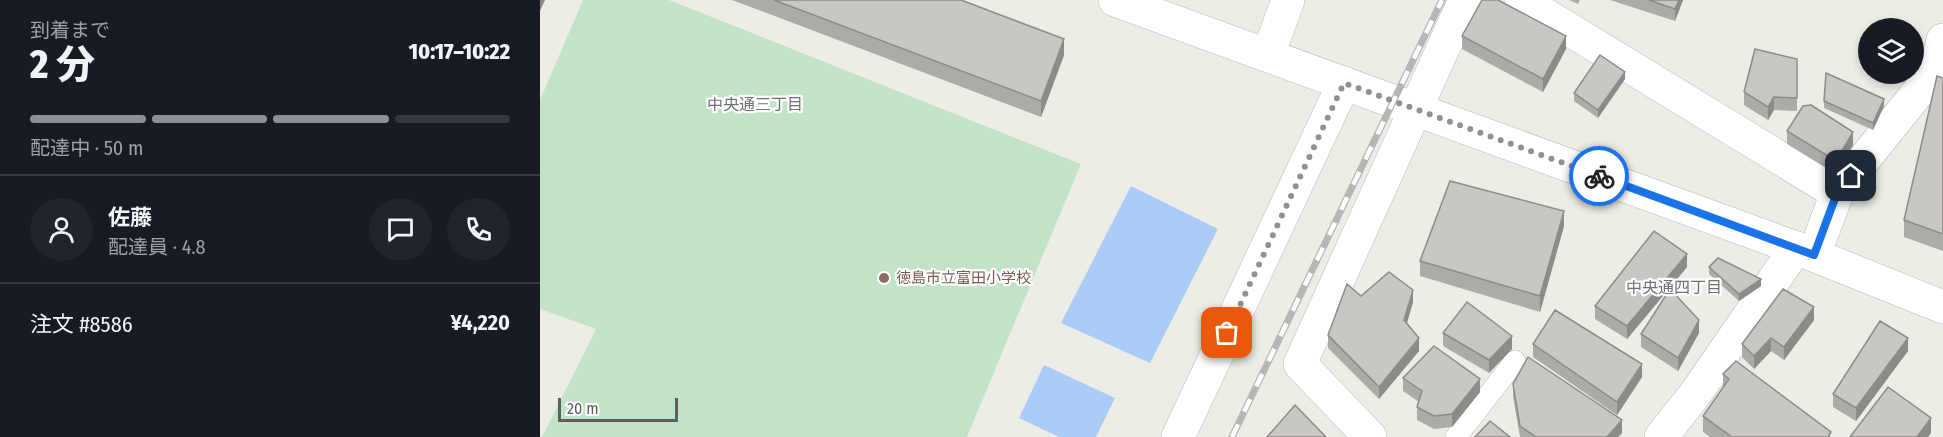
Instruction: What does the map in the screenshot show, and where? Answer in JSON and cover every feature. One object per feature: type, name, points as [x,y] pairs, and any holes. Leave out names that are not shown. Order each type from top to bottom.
[{"type":"street","points":[[1115,0],[1805,251],[1943,307]]},
{"type":"street","points":[[1268,56],[1288,0]]},
{"type":"street","points":[[1370,437],[1300,364],[1465,0]]},
{"type":"street","points":[[1521,0],[1837,193]]},
{"type":"street","points":[[1661,437],[1805,251],[1837,193],[1941,61]]},
{"type":"street","points":[[1178,437],[1344,83]]},
{"type":"lane","points":[[1456,437],[1515,361]]},
{"type":"green space","name":"徳島市立富田小学校","points":[[583,0],[669,0],[1081,164],[967,437],[542,437],[596,329],[540,309],[540,100]]},
{"type":"water","points":[[1131,186],[1218,229],[1150,363],[1061,323]]},
{"type":"water","points":[[1044,365],[1115,398],[1096,437],[1059,437],[1019,418]]},
{"type":"building","points":[[774,0],[961,0],[1064,39],[1041,101]]},
{"type":"building","points":[[1482,0],[1498,0],[1566,36],[1543,79],[1462,36]]},
{"type":"building","points":[[1649,0],[1679,0],[1675,9]]},
{"type":"building","points":[[1755,49],[1797,59],[1797,98],[1774,97],[1768,107],[1744,92]]},
{"type":"building","points":[[1600,55],[1625,72],[1598,110],[1574,93]]},
{"type":"building","points":[[1826,73],[1884,99],[1873,123],[1824,101]]},
{"type":"building","points":[[1937,76],[1943,78],[1943,234],[1904,220]]},
{"type":"building","points":[[1811,105],[1853,132],[1836,161],[1787,131],[1803,106]]},
{"type":"building","points":[[1450,181],[1564,211],[1540,296],[1420,261]]},
{"type":"building","points":[[1654,231],[1687,254],[1627,326],[1595,306]]},
{"type":"building","points":[[1718,258],[1761,279],[1739,294],[1709,267]]},
{"type":"building","points":[[1389,272],[1413,290],[1404,320],[1419,338],[1379,387],[1328,335],[1347,284],[1361,296]]},
{"type":"building","points":[[1670,289],[1699,320],[1678,358],[1641,334]]},
{"type":"building","points":[[1783,289],[1814,307],[1784,347],[1771,338],[1754,356],[1742,344]]},
{"type":"building","points":[[1467,302],[1512,336],[1489,360],[1443,333]]},
{"type":"building","points":[[1555,310],[1642,364],[1617,402],[1533,344]]},
{"type":"building","points":[[1880,321],[1908,338],[1856,408],[1833,394]]},
{"type":"building","points":[[1434,346],[1480,379],[1452,414],[1434,416],[1417,407],[1422,391],[1403,378]]},
{"type":"building","points":[[1528,357],[1622,420],[1607,437],[1536,437],[1520,426],[1513,384]]},
{"type":"building","points":[[1736,361],[1831,432],[1828,437],[1732,437],[1703,416],[1729,379],[1723,374]]},
{"type":"building","points":[[1888,387],[1931,418],[1917,437],[1850,437]]},
{"type":"building","points":[[1295,405],[1326,437],[1267,437]]},
{"type":"building","points":[[1490,421],[1510,437],[1475,437]]},
{"type":"railway","points":[[1232,437],[1442,0]]},
{"type":"way so far","points":[[1227,333],[1344,83],[1599,176]]},
{"type":"place","name":"徳島市立富田小学校","points":[[884,278]]},
{"type":"district","name":"中央通三丁目","points":[[755,104]]},
{"type":"district","name":"中央通四丁目","points":[[1674,287]]},
{"type":"route","points":[[1599,176],[1814,255],[1837,193],[1851,176]]}]
